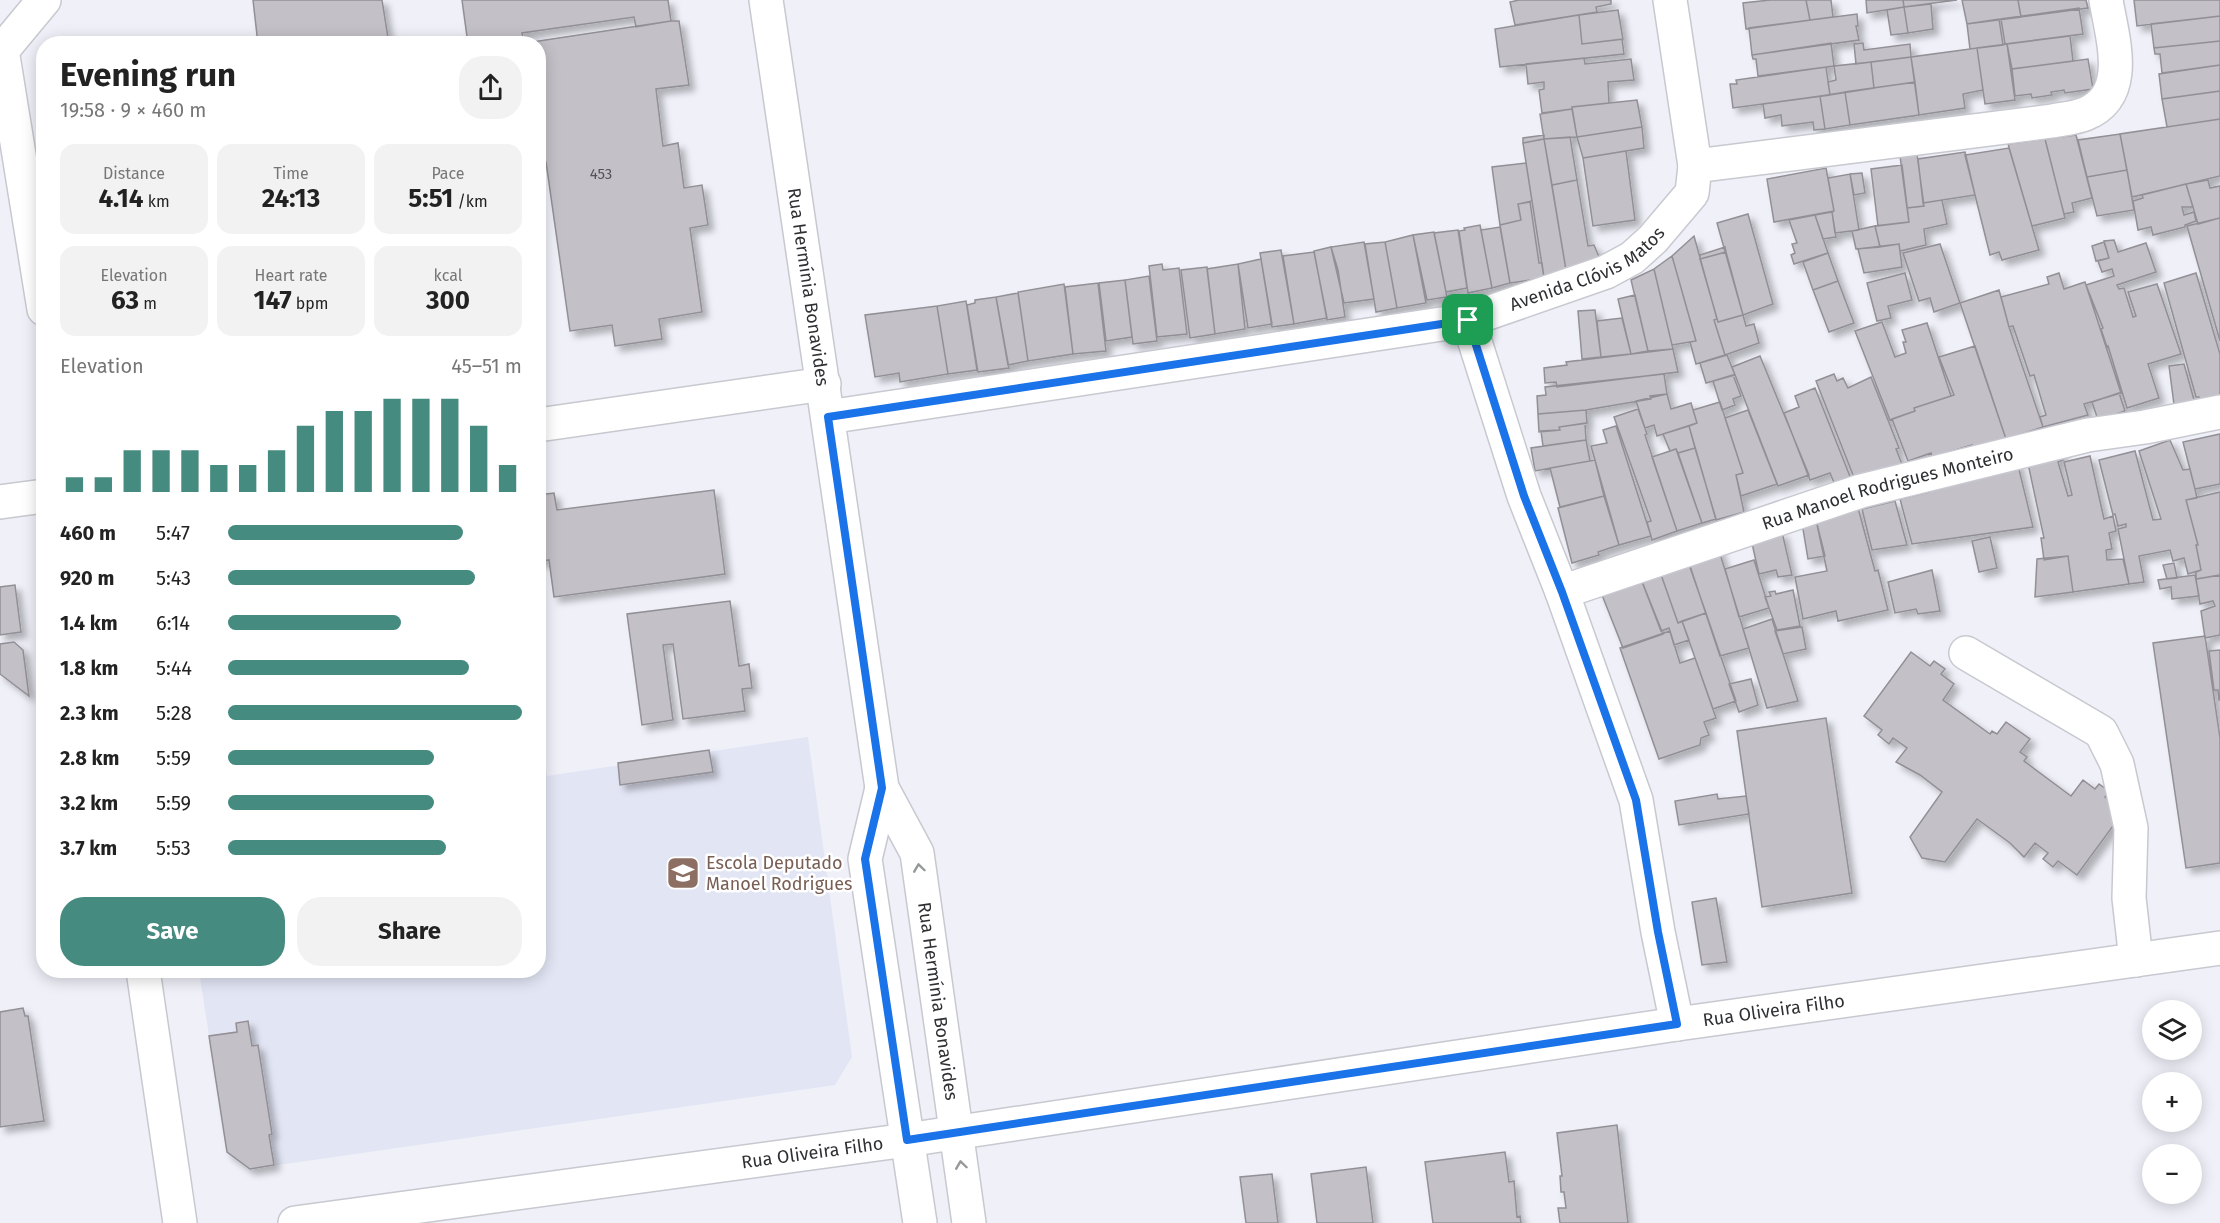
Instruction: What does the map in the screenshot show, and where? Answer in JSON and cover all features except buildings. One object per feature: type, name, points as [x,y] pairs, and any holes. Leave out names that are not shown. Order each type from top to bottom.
[{"type":"street","points":[[36,261],[1,51],[44,0]]},
{"type":"street","name":"Rua Hermínia Bonavides","points":[[766,0],[882,788],[917,853],[969,1223]]},
{"type":"street","name":"Avenida Clóvis Matos","points":[[1468,320],[1606,272],[1632,258],[1653,239],[1692,193],[1695,166],[1670,0]]},
{"type":"street","points":[[1695,166],[2052,121],[2084,114],[2105,102],[2114,82],[2115,53],[2106,0]]},
{"type":"street","points":[[828,417],[1468,320],[1524,496],[1562,592],[1636,800],[1658,932],[1677,1024]]},
{"type":"street","points":[[546,424],[824,384]]},
{"type":"street","name":"Rua Manoel Rodrigues Monteiro","points":[[1562,592],[1861,491],[2088,435],[2145,428],[2220,412]]},
{"type":"street","points":[[0,502],[36,497]]},
{"type":"street","points":[[1966,653],[2101,732],[2117,764],[2131,828],[2128,898],[2136,960]]},
{"type":"street","name":"Rua Hermínia Bonavides","points":[[882,788],[865,859],[920,1223]]},
{"type":"street","name":"Rua Oliveira Filho","points":[[295,1223],[957,1133],[1677,1024],[2220,948]]},
{"type":"street","points":[[144,978],[180,1223]]},
{"type":"shaded area","name":"Escola Deputado Manoel Rodrigues","points":[[808,737],[852,1057],[835,1085],[250,1169],[227,1152],[200,978],[546,978],[546,768],[547,776]]},
{"type":"place","name":"Escola Deputado Manoel Rodrigues","points":[[683,873]]},
{"type":"route","points":[[1468,320],[1524,496],[1562,592],[1636,800],[1658,932],[1677,1024],[907,1140],[865,859],[882,788],[828,417],[1468,320]]}]
